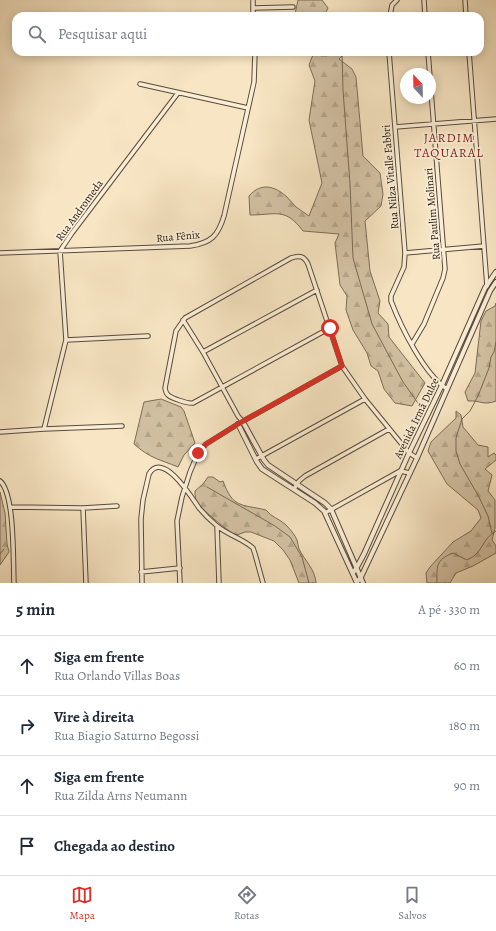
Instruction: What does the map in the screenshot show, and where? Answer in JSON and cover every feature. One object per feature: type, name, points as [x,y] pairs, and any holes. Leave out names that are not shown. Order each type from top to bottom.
[{"type":"street","points":[[252,0],[253,12]]},
{"type":"street","points":[[390,12],[390,9],[396,0]]},
{"type":"street","points":[[424,0],[425,12]]},
{"type":"street","points":[[465,0],[466,12]]},
{"type":"street","points":[[253,8],[293,7]]},
{"type":"street","name":"Rua Fênix","points":[[0,253],[190,246],[208,241],[219,230],[224,216],[254,82],[255,56]]},
{"type":"street","name":"Rua Nilza Vitalle Fabbri","points":[[389,56],[405,253],[404,267],[391,298],[412,344]]},
{"type":"street","name":"Rua Paulim Molinari","points":[[412,344],[424,324],[443,278],[445,269],[428,56]]},
{"type":"street","points":[[469,56],[486,285],[491,289]]},
{"type":"street","points":[[140,84],[248,108]]},
{"type":"street","name":"Rua Andromeda","points":[[44,429],[66,340],[60,251],[178,93]]},
{"type":"street","points":[[395,127],[496,119]]},
{"type":"street","points":[[405,253],[484,246]]},
{"type":"street","points":[[330,328],[190,404],[169,396],[165,391],[176,331],[182,320],[190,314],[291,258],[298,256],[302,257],[308,264],[330,328],[342,366],[365,399],[389,429],[409,453],[418,458]]},
{"type":"street","name":"Avenida Irmã Dulce","points":[[353,573],[442,385],[486,285],[496,272]]},
{"type":"street","name":"Avenida Irmã Dulce","points":[[357,582],[361,577],[418,458],[491,289],[496,282]]},
{"type":"street","points":[[203,352],[317,290]]},
{"type":"street","points":[[182,320],[203,352],[238,416],[268,465],[325,503],[331,509],[363,583]]},
{"type":"street","points":[[66,340],[148,336]]},
{"type":"street","points":[[412,344],[416,354],[427,368],[442,385],[448,389]]},
{"type":"street","points":[[180,583],[177,521],[192,465],[201,448],[238,424],[342,366]]},
{"type":"street","points":[[256,459],[365,399]]},
{"type":"street","points":[[238,416],[238,424],[262,469],[294,489],[325,513],[357,582]]},
{"type":"street","points":[[0,432],[122,426]]},
{"type":"street","points":[[294,489],[296,484],[305,476],[389,429]]},
{"type":"street","points":[[142,583],[140,529],[142,510],[149,474],[154,469],[162,468],[170,472],[186,487],[201,510],[218,526],[252,548],[263,583]]},
{"type":"street","points":[[325,513],[400,471],[410,474]]},
{"type":"street","points":[[0,481],[5,486],[11,507],[14,583]]},
{"type":"street","points":[[11,507],[83,508],[117,506]]},
{"type":"street","points":[[83,508],[86,583]]},
{"type":"street","points":[[218,526],[219,583]]},
{"type":"street","points":[[141,572],[180,568]]},
{"type":"green space","points":[[298,0],[322,0],[328,8],[326,12],[295,12]]},
{"type":"green space","points":[[312,56],[342,56],[339,59],[352,69],[356,77],[363,156],[380,173],[383,194],[381,206],[365,221],[370,271],[380,301],[378,313],[388,324],[389,337],[425,383],[412,406],[395,403],[384,389],[378,371],[371,366],[367,353],[353,330],[346,310],[347,296],[340,285],[335,243],[339,234],[303,231],[297,223],[285,215],[250,215],[249,196],[258,189],[268,187],[278,190],[296,207],[309,216],[322,183],[309,120],[315,81],[309,65]]},
{"type":"green space","points":[[496,303],[496,401],[485,403],[468,401],[465,392],[475,373],[481,321],[486,311],[495,306]]},
{"type":"green space","points":[[161,399],[181,407],[184,411],[195,443],[184,455],[178,467],[150,456],[134,444],[144,402]]},
{"type":"green space","points":[[456,411],[461,415],[463,427],[478,445],[488,447],[488,457],[494,453],[496,455],[496,460],[485,469],[492,475],[488,491],[495,500],[495,528],[492,540],[496,546],[496,553],[473,566],[456,573],[450,583],[427,583],[426,573],[430,567],[453,542],[471,531],[481,518],[478,510],[447,484],[428,451],[431,442],[456,418]]},
{"type":"green space","points":[[208,477],[213,477],[220,482],[223,481],[230,496],[238,503],[266,510],[286,525],[296,538],[299,549],[314,573],[316,583],[299,583],[290,560],[274,541],[251,532],[245,532],[237,535],[233,534],[203,509],[196,500],[195,491]]},
{"type":"green space","points":[[0,492],[5,513],[9,552],[0,565]]},
{"type":"waterway","points":[[342,56],[353,258],[372,324],[403,382],[420,406]]},
{"type":"waterway","points":[[492,533],[488,516],[460,464],[456,451],[456,438],[462,419],[470,411],[478,396],[489,368],[496,342]]},
{"type":"waterway","points":[[207,487],[275,526],[290,537],[302,557],[309,583]]},
{"type":"waterway","points":[[437,583],[437,568],[443,558],[453,553],[467,560],[473,557],[477,554],[491,534],[496,531]]},
{"type":"waterway","points":[[0,554],[4,549]]},
{"type":"district","name":"JARDIM TAQUARAL","points":[[449,144]]},
{"type":"route","points":[[198,453],[206,444],[238,424],[342,366],[330,328]]}]
